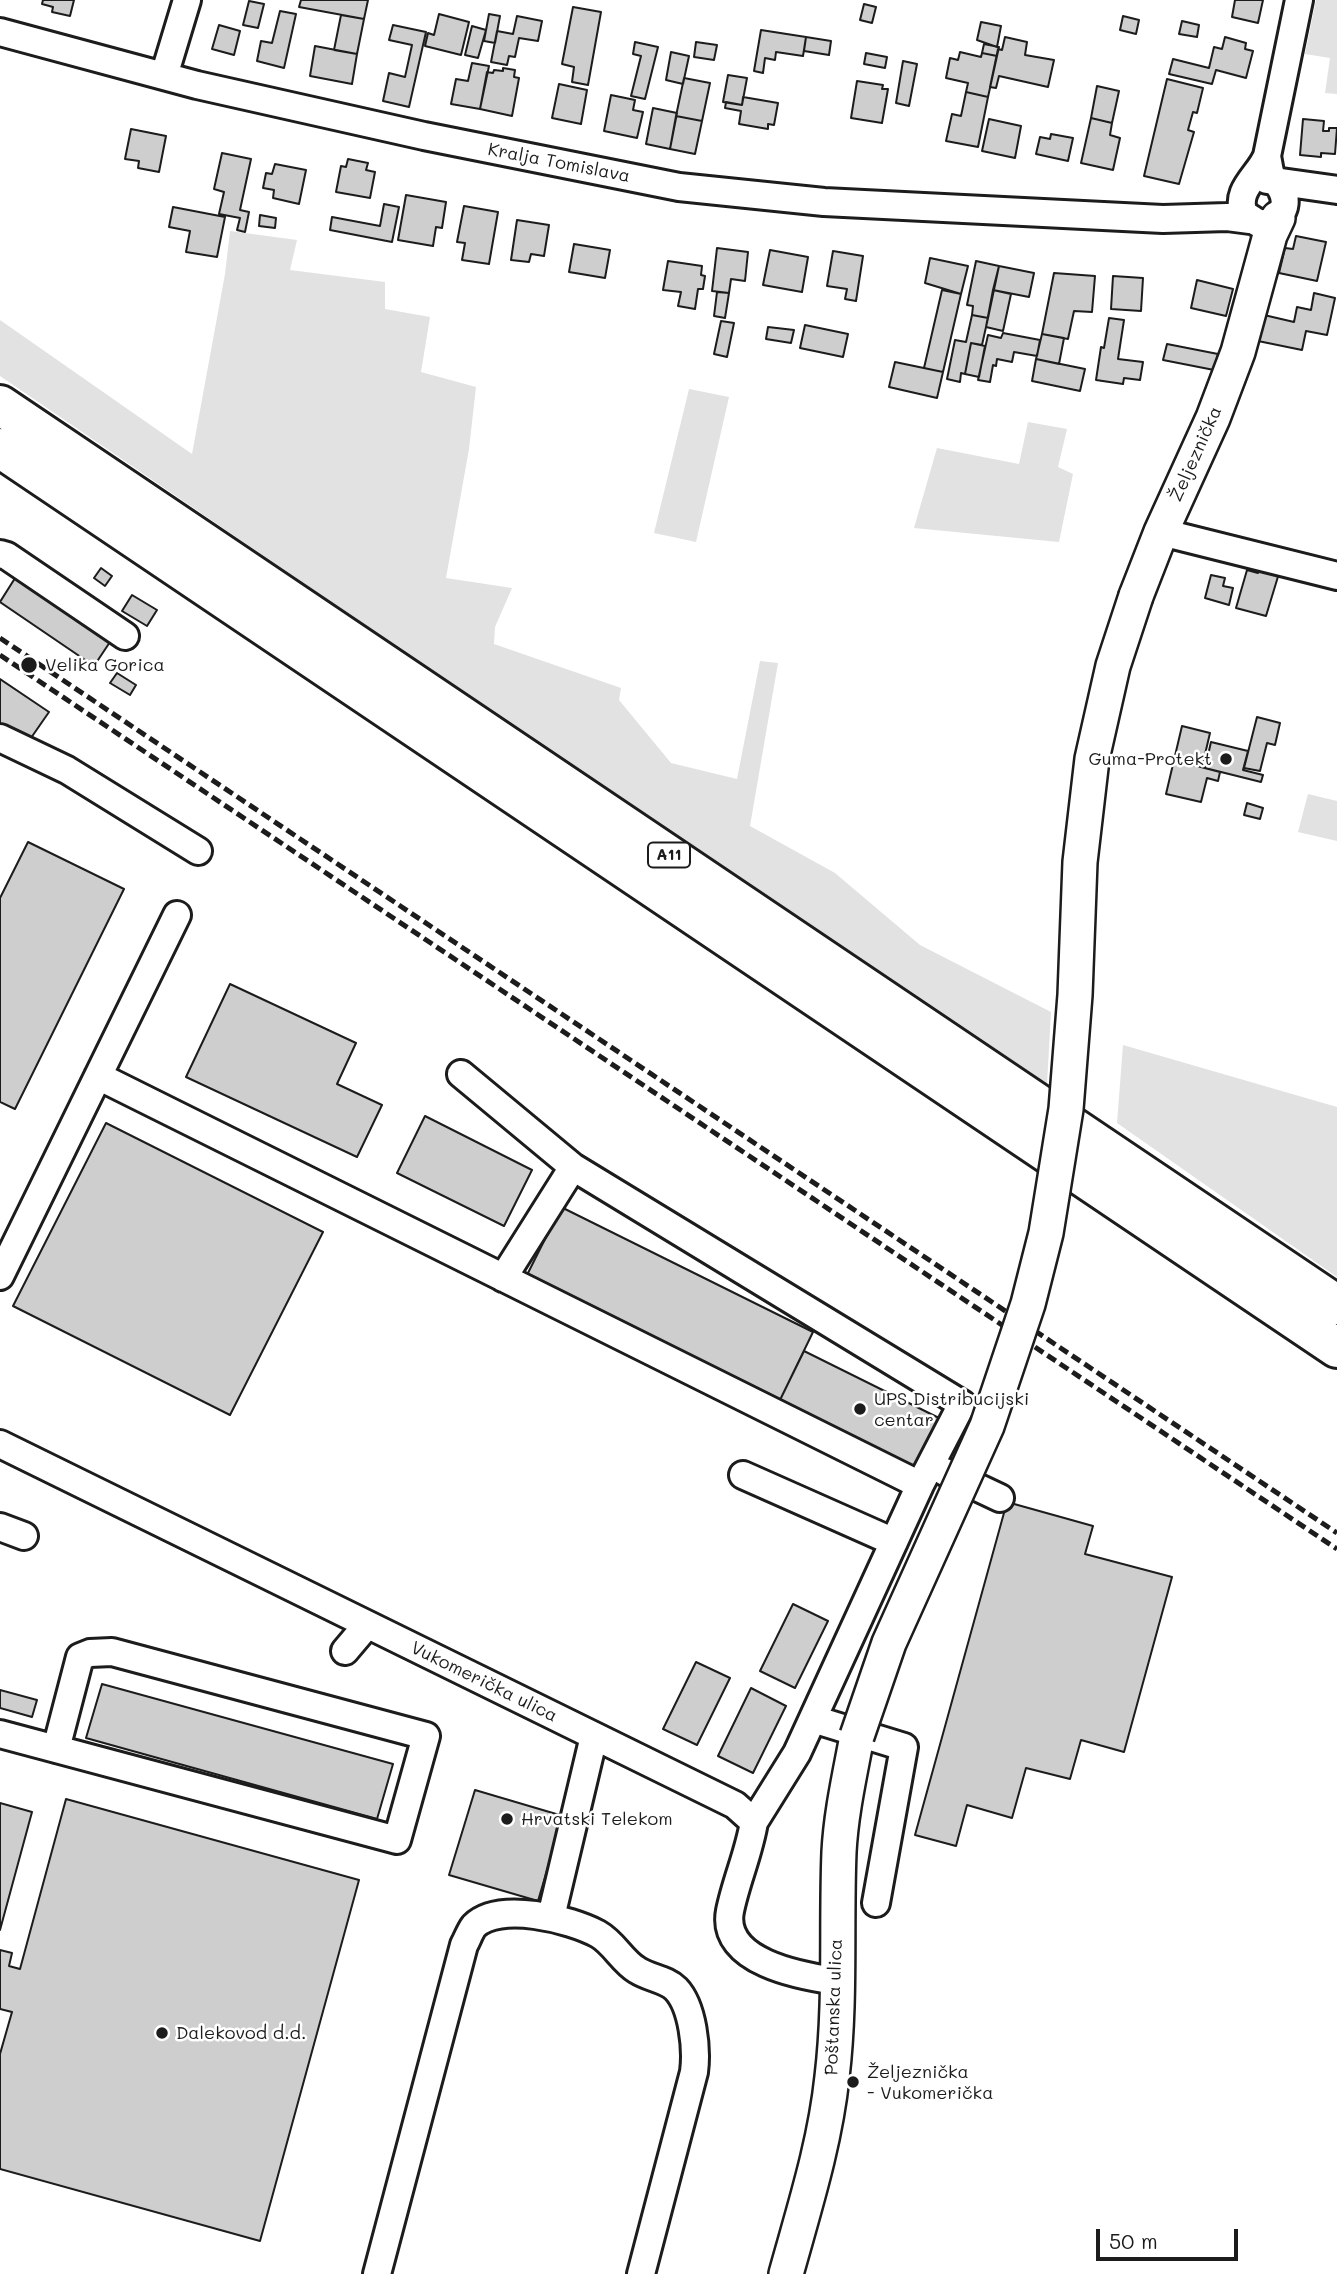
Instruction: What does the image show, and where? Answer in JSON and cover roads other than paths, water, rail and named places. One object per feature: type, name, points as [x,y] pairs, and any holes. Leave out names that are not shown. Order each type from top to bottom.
[{"type":"highway","name":"A11","points":[[0,405],[1337,1305]]},
{"type":"highway","name":"A11","points":[[0,448],[1337,1348]]},
{"type":"main road","name":"Željeznička","points":[[1136,596],[1161,532],[1213,418],[1238,352],[1270,235],[1262,203]]},
{"type":"main road","name":"Poštanska ulica","points":[[786,2274],[812,2183],[832,2077],[839,1849],[857,1736],[889,1643],[987,1426],[1028,1304],[1046,1233],[1059,1162],[1069,1082],[1080,862],[1092,759],[1113,666],[1136,596]]},
{"type":"street","points":[[164,76],[187,0]]},
{"type":"street","points":[[1299,0],[1267,156],[1262,203],[1294,195],[1308,187],[1337,190]]},
{"type":"street","name":"Kralja Tomislava","points":[[0,32],[197,85],[424,136],[679,187],[824,202],[1163,219],[1227,216],[1262,203]]},
{"type":"street","points":[[1161,532],[1337,576]]},
{"type":"street","points":[[0,554],[7,556],[125,636]]},
{"type":"street","points":[[0,738],[67,770],[198,851]]},
{"type":"street","points":[[0,1276],[177,915]]},
{"type":"street","points":[[461,1074],[573,1167],[962,1404],[925,1475],[797,1753],[754,1822],[750,1849],[729,1914],[733,1936],[748,1954],[774,1967],[804,1977],[836,1981]]},
{"type":"street","points":[[98,1076],[503,1278],[925,1475],[1000,1498]]},
{"type":"street","points":[[503,1278],[573,1167]]},
{"type":"street","name":"Vukomerička ulica","points":[[0,1444],[735,1805],[754,1822]]},
{"type":"street","points":[[743,1475],[894,1542]]},
{"type":"street","points":[[345,1651],[367,1625]]},
{"type":"street","points":[[0,1734],[56,1749],[397,1840],[426,1736],[112,1652],[90,1653],[80,1657],[56,1749]]},
{"type":"street","points":[[813,1719],[904,1748],[876,1903]]},
{"type":"street","points":[[551,1917],[594,1736]]},
{"type":"street","points":[[377,2274],[464,1945],[474,1927],[490,1917],[512,1914],[551,1917],[598,1934],[637,1970],[675,1988],[684,2001],[696,2053],[694,2072],[641,2274]]},
{"type":"railway","points":[[0,638],[1337,1533]]},
{"type":"railway","points":[[0,655],[1337,1549]]},
{"type":"place","name":"Velika Gorica","points":[[29,665]]},
{"type":"place","name":"Guma-Protekt","points":[[1226,759]]},
{"type":"place","name":"UPS Distribucijski centar","points":[[860,1409]]},
{"type":"place","name":"Hrvatski Telekom","points":[[507,1819]]},
{"type":"place","name":"Dalekovod d.d.","points":[[162,2033]]},
{"type":"place","name":"Željeznička - Vukomerička","points":[[853,2082]]}]
